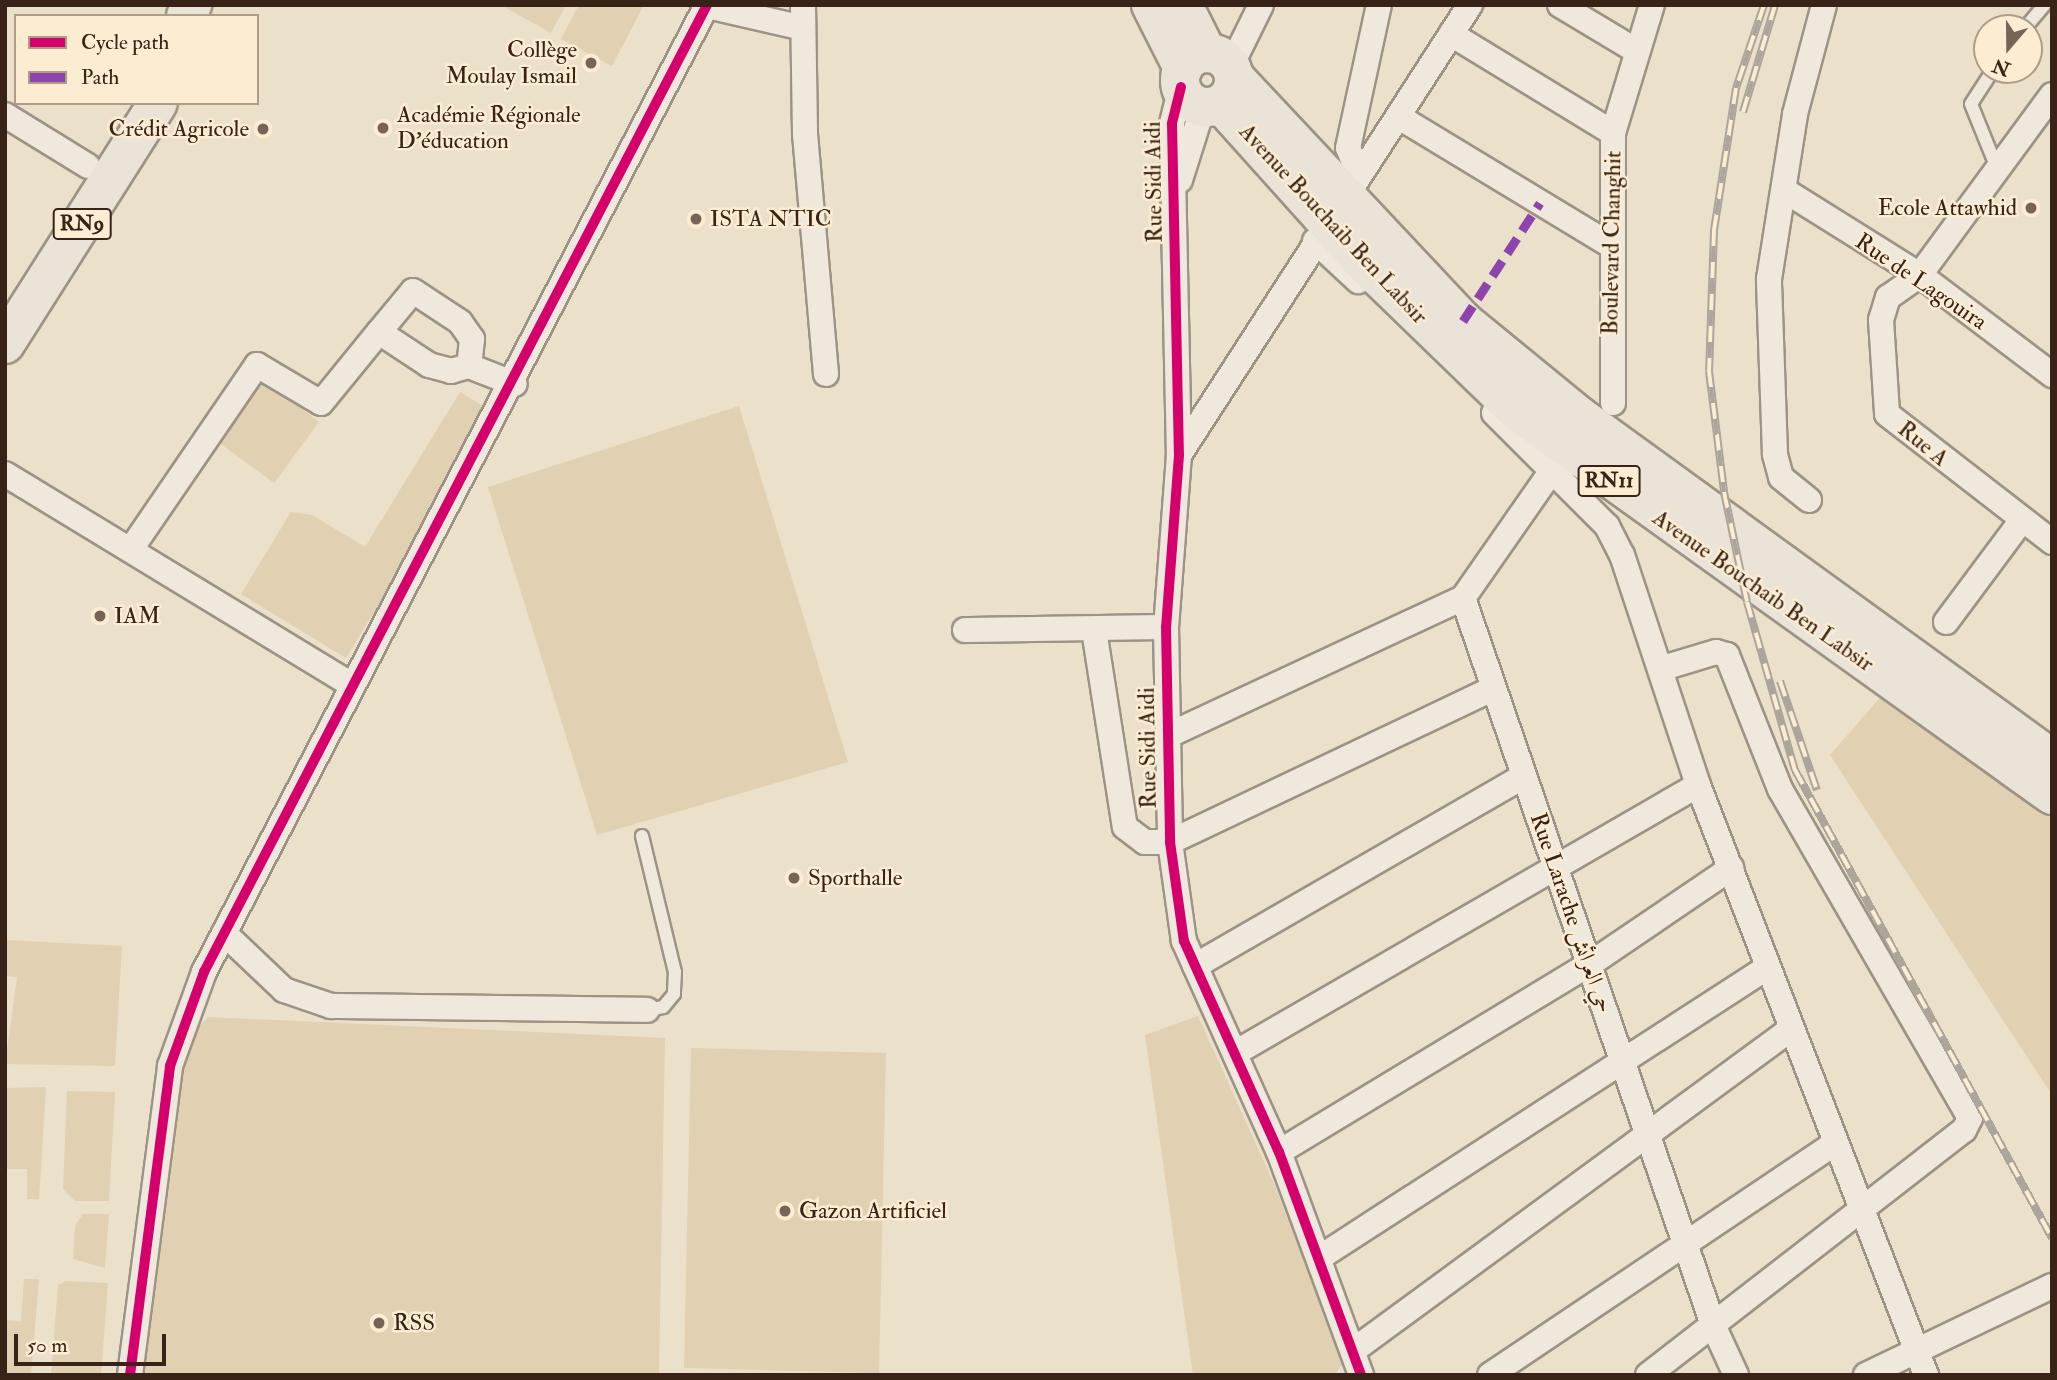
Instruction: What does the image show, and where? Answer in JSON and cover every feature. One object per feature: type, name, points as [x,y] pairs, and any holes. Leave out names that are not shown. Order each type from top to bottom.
[{"type":"main road","name":"Avenue Bouchaib Ben Labsir","points":[[1151,5],[1209,81],[1336,209],[1518,412],[2052,795]]},
{"type":"main road","name":"Avenue Bouchaib Ben Labsir","points":[[1183,5],[1209,81]]},
{"type":"main road","name":"RN9","points":[[5,299],[128,105]]},
{"type":"main road","name":"RN9","points":[[5,344],[157,105]]},
{"type":"main road","name":"Avenue Bouchaib Ben Labsir","points":[[1336,209],[1463,321],[1579,416],[2052,759]]},
{"type":"street","name":"Rue Sidi Aidi","points":[[1261,5],[1209,81],[1172,124],[1177,191],[1179,455],[1166,627],[1170,842],[1184,941],[1279,1152],[1361,1375]]},
{"type":"street","points":[[1336,209],[1379,5]]},
{"type":"street","points":[[1179,455],[1469,5]]},
{"type":"street","points":[[1560,5],[1635,50]]},
{"type":"street","name":"Boulevard Changhit","points":[[1613,403],[1609,244],[1613,133],[1635,50],[1652,5]]},
{"type":"street","points":[[1809,500],[1781,477],[1768,381],[1769,279],[1787,192],[1793,125],[1825,5]]},
{"type":"street","points":[[130,1375],[170,1066],[224,933],[351,684],[515,384],[707,6],[803,17],[818,346],[826,374]]},
{"type":"street","points":[[1451,34],[1613,133]]},
{"type":"street","points":[[1920,275],[2052,94]]},
{"type":"street","points":[[5,115],[88,166]]},
{"type":"street","points":[[1399,117],[1609,244]]},
{"type":"street","name":"Rue de Lagouira","points":[[1787,192],[1920,275],[2052,375]]},
{"type":"street","points":[[1336,209],[1553,469],[1607,526],[1663,668],[1698,785],[1857,1209],[1926,1375]]},
{"type":"street","name":"Rue A","points":[[1920,275],[1900,286],[1883,308],[1887,414],[2052,542]]},
{"type":"street","points":[[131,549],[257,365],[321,403],[413,291],[460,322],[472,339],[469,366]]},
{"type":"street","points":[[379,332],[429,365],[451,371],[469,366],[515,384]]},
{"type":"street","points":[[1169,734],[1462,598],[1553,469]]},
{"type":"street","points":[[5,474],[351,684]]},
{"type":"street","points":[[1946,622],[2022,520]]},
{"type":"street","name":"Rue Larache حي العرائش","points":[[1462,598],[1490,690],[1556,866],[1713,1325],[1736,1375]]},
{"type":"street","points":[[965,630],[1166,627]]},
{"type":"street","points":[[1094,630],[1125,827],[1145,842],[1170,842],[1490,690]]},
{"type":"street","points":[[1648,1375],[1857,1209],[1964,1130],[1970,1112],[1870,953],[1791,811],[1727,655],[1716,652],[1663,668]]},
{"type":"street","points":[[1195,966],[1523,777]]},
{"type":"street","points":[[1235,1053],[1698,785]]},
{"type":"street","points":[[1279,1152],[1590,964],[1731,868]]},
{"type":"street","points":[[224,933],[284,990],[331,1006],[647,1010]]},
{"type":"street","points":[[1319,1258],[1622,1059],[1768,967]]},
{"type":"street","points":[[1354,1350],[1649,1136],[1791,1029]]},
{"type":"street","points":[[1490,1375],[1834,1144]]},
{"type":"street","points":[[1866,1375],[2052,1286]]},
{"type":"lane","points":[[1984,84],[1971,104],[1997,168]]},
{"type":"lane","points":[[642,836],[675,972],[674,994],[663,1007],[647,1010]]},
{"type":"shaded area","points":[[501,5],[566,5],[551,33]]},
{"type":"shaded area","points":[[579,5],[644,5],[612,66],[561,39]]},
{"type":"shaded area","points":[[260,378],[319,422],[274,483],[214,439]]},
{"type":"shaded area","points":[[460,392],[495,413],[346,658],[241,594],[291,512],[312,515],[365,547]]},
{"type":"shaded area","points":[[739,406],[848,762],[597,835],[488,487]]},
{"type":"shaded area","points":[[1885,692],[2052,809],[2052,1095],[1830,755]]},
{"type":"shaded area","points":[[5,940],[122,946],[115,1066],[5,1064],[17,977],[5,976]]},
{"type":"shaded area","points":[[1198,1016],[1274,1184],[1344,1362],[1335,1375],[1193,1375],[1145,1035]]},
{"type":"shaded area","points":[[208,1017],[665,1038],[659,1375],[143,1375],[175,1054]]},
{"type":"shaded area","name":"Gazon Artificiel","points":[[691,1048],[886,1053],[879,1373],[684,1368]]},
{"type":"shaded area","points":[[46,1087],[39,1199],[27,1199],[27,1169],[5,1169],[5,1088]]},
{"type":"shaded area","points":[[67,1091],[115,1092],[109,1201],[75,1201],[63,1189]]},
{"type":"shaded area","points":[[83,1214],[109,1214],[105,1268],[73,1259],[75,1226]]},
{"type":"shaded area","points":[[24,1279],[39,1279],[31,1375],[5,1375],[5,1320],[21,1321]]},
{"type":"shaded area","points":[[66,1281],[108,1283],[101,1375],[51,1375],[58,1285]]},
{"type":"railway","points":[[1764,5],[1736,88],[1714,230],[1709,371],[1724,492],[1747,602],[1795,770],[2052,1238]]},
{"type":"railway","points":[[1743,112],[1775,5]]},
{"type":"railway","points":[[1780,681],[1817,790]]},
{"type":"marked path","points":[[1463,321],[1540,203]]},
{"type":"cycle path","points":[[130,1375],[170,1066],[204,972],[707,5]]},
{"type":"cycle path","points":[[1181,87],[1172,124],[1179,455],[1166,627],[1170,842],[1184,941],[1279,1152],[1361,1375]]},
{"type":"place","name":"Collège Moulay Ismail","points":[[591,63]]},
{"type":"place","name":"Académie Régionale D'éducation","points":[[383,128]]},
{"type":"place","name":"Crédit Agricole","points":[[263,129]]},
{"type":"place","name":"Ecole Attawhid","points":[[2031,208]]},
{"type":"place","name":"ISTA NTIC","points":[[696,219]]},
{"type":"place","name":"IAM","points":[[100,616]]},
{"type":"place","name":"Sporthalle","points":[[794,878]]},
{"type":"place","name":"Gazon Artificiel","points":[[785,1211]]},
{"type":"place","name":"RSS","points":[[379,1323]]}]
